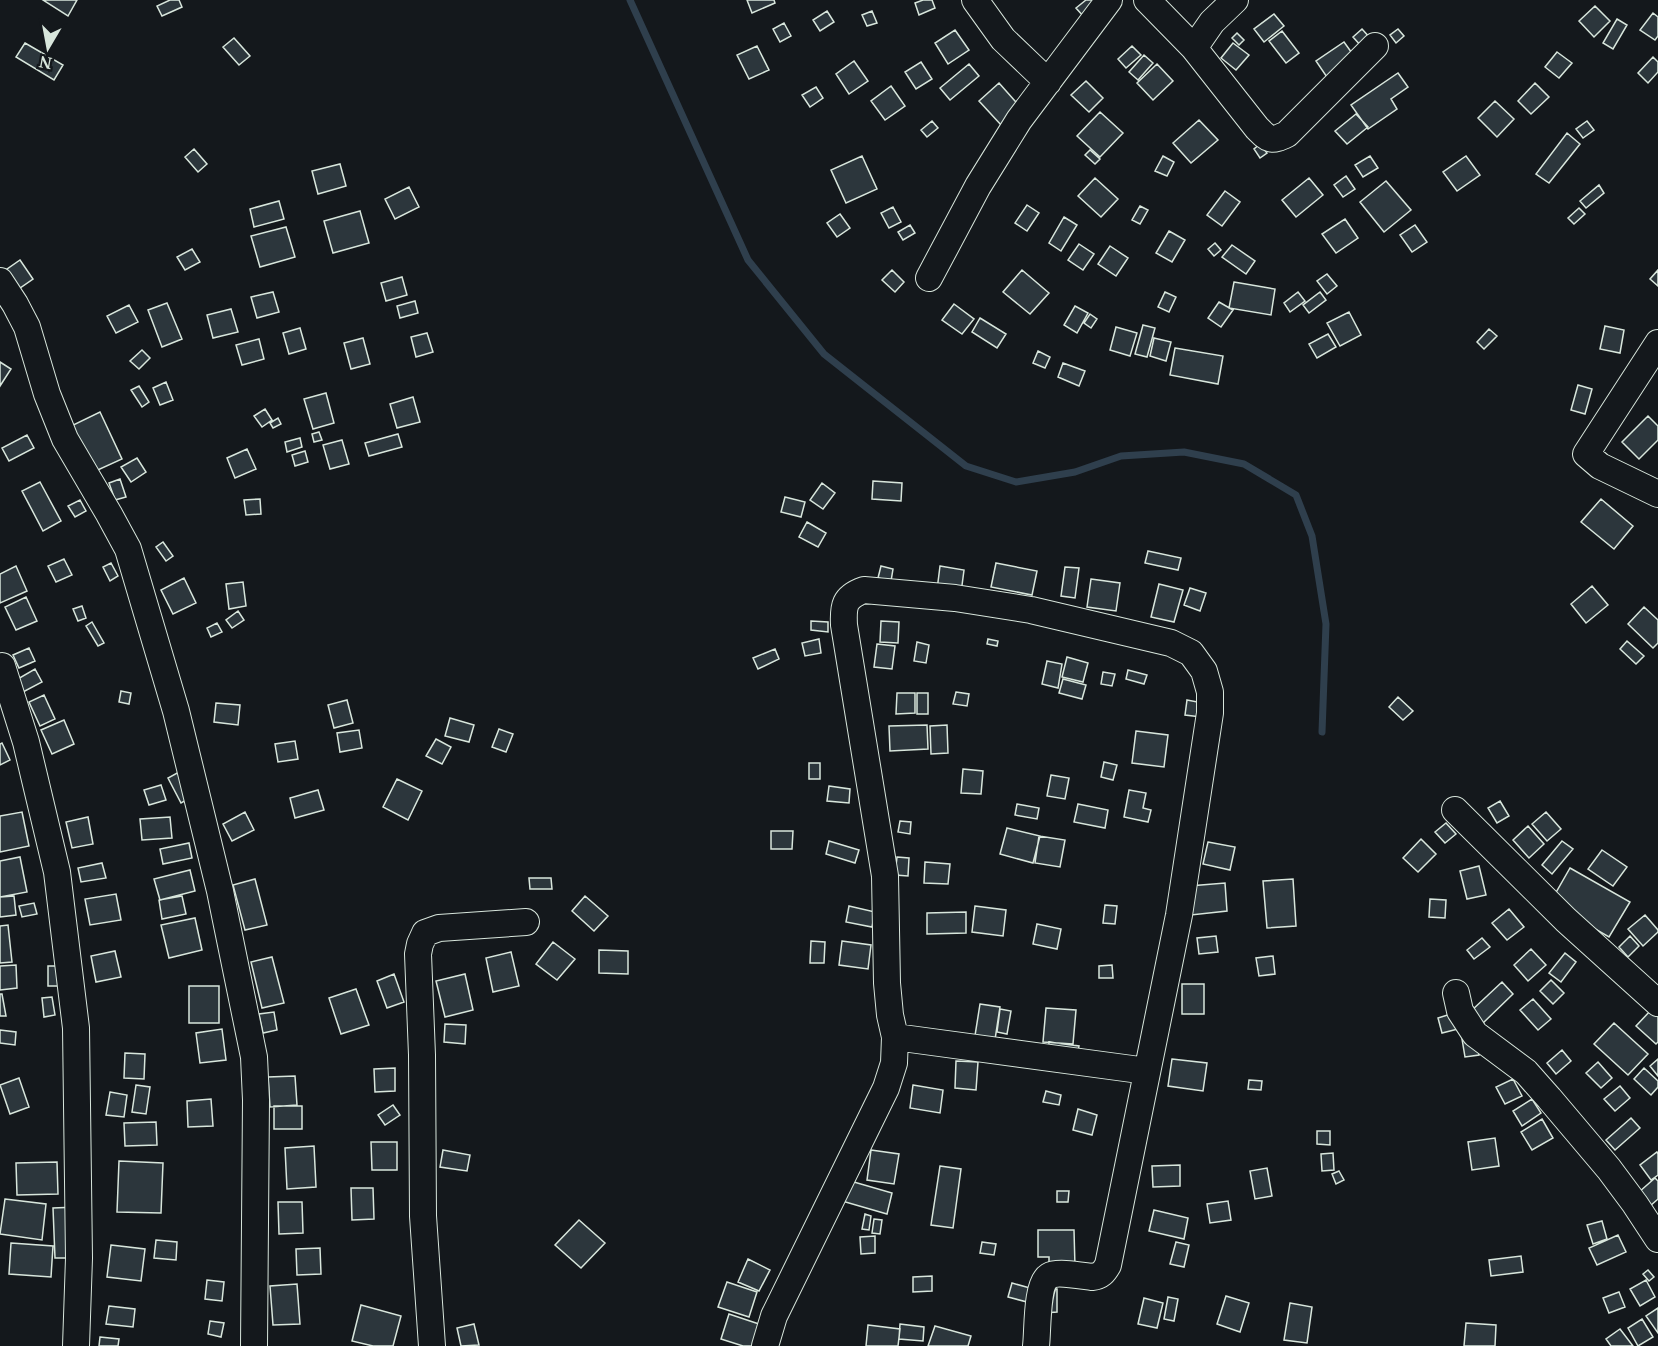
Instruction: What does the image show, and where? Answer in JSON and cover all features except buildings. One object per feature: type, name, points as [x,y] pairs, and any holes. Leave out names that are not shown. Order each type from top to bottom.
[{"type":"street","points":[[975,0],[1003,39],[1048,82]]},
{"type":"street","points":[[929,278],[978,186],[1019,120],[1110,0]]},
{"type":"street","points":[[1147,0],[1194,48],[1257,128],[1272,140],[1287,134],[1375,46]]},
{"type":"street","points":[[1194,48],[1212,22],[1235,0]]},
{"type":"street","points":[[0,281],[27,327],[47,394],[65,439],[128,549],[176,711],[220,891],[254,1057],[256,1100],[254,1346]]},
{"type":"street","points":[[1658,343],[1586,454],[1600,466],[1658,494]]},
{"type":"street","points":[[765,1346],[774,1316],[886,1088],[894,1063],[895,1037],[887,983],[885,876],[843,610],[846,602],[856,593],[864,590],[955,598],[1031,610],[1171,643],[1191,653],[1204,671],[1210,692],[1210,713],[1179,915],[1108,1265],[1102,1274],[1092,1277],[1056,1274],[1049,1276],[1041,1292],[1036,1346]]},
{"type":"street","points":[[2,666],[26,742],[57,872],[76,1028],[79,1258],[76,1346]]},
{"type":"street","points":[[1455,810],[1566,920],[1658,1003]]},
{"type":"street","points":[[432,1346],[423,1216],[422,1055],[418,954],[420,944],[425,933],[438,928],[526,922]]},
{"type":"street","points":[[1456,993],[1460,1011],[1475,1034],[1526,1072],[1609,1169],[1658,1239]]},
{"type":"street","points":[[895,1037],[1147,1071]]},
{"type":"waterway","points":[[630,0],[748,260],[824,354],[966,466],[1016,482],[1075,472],[1121,456],[1184,452],[1244,464],[1296,495],[1312,536],[1326,624],[1322,732]]}]
